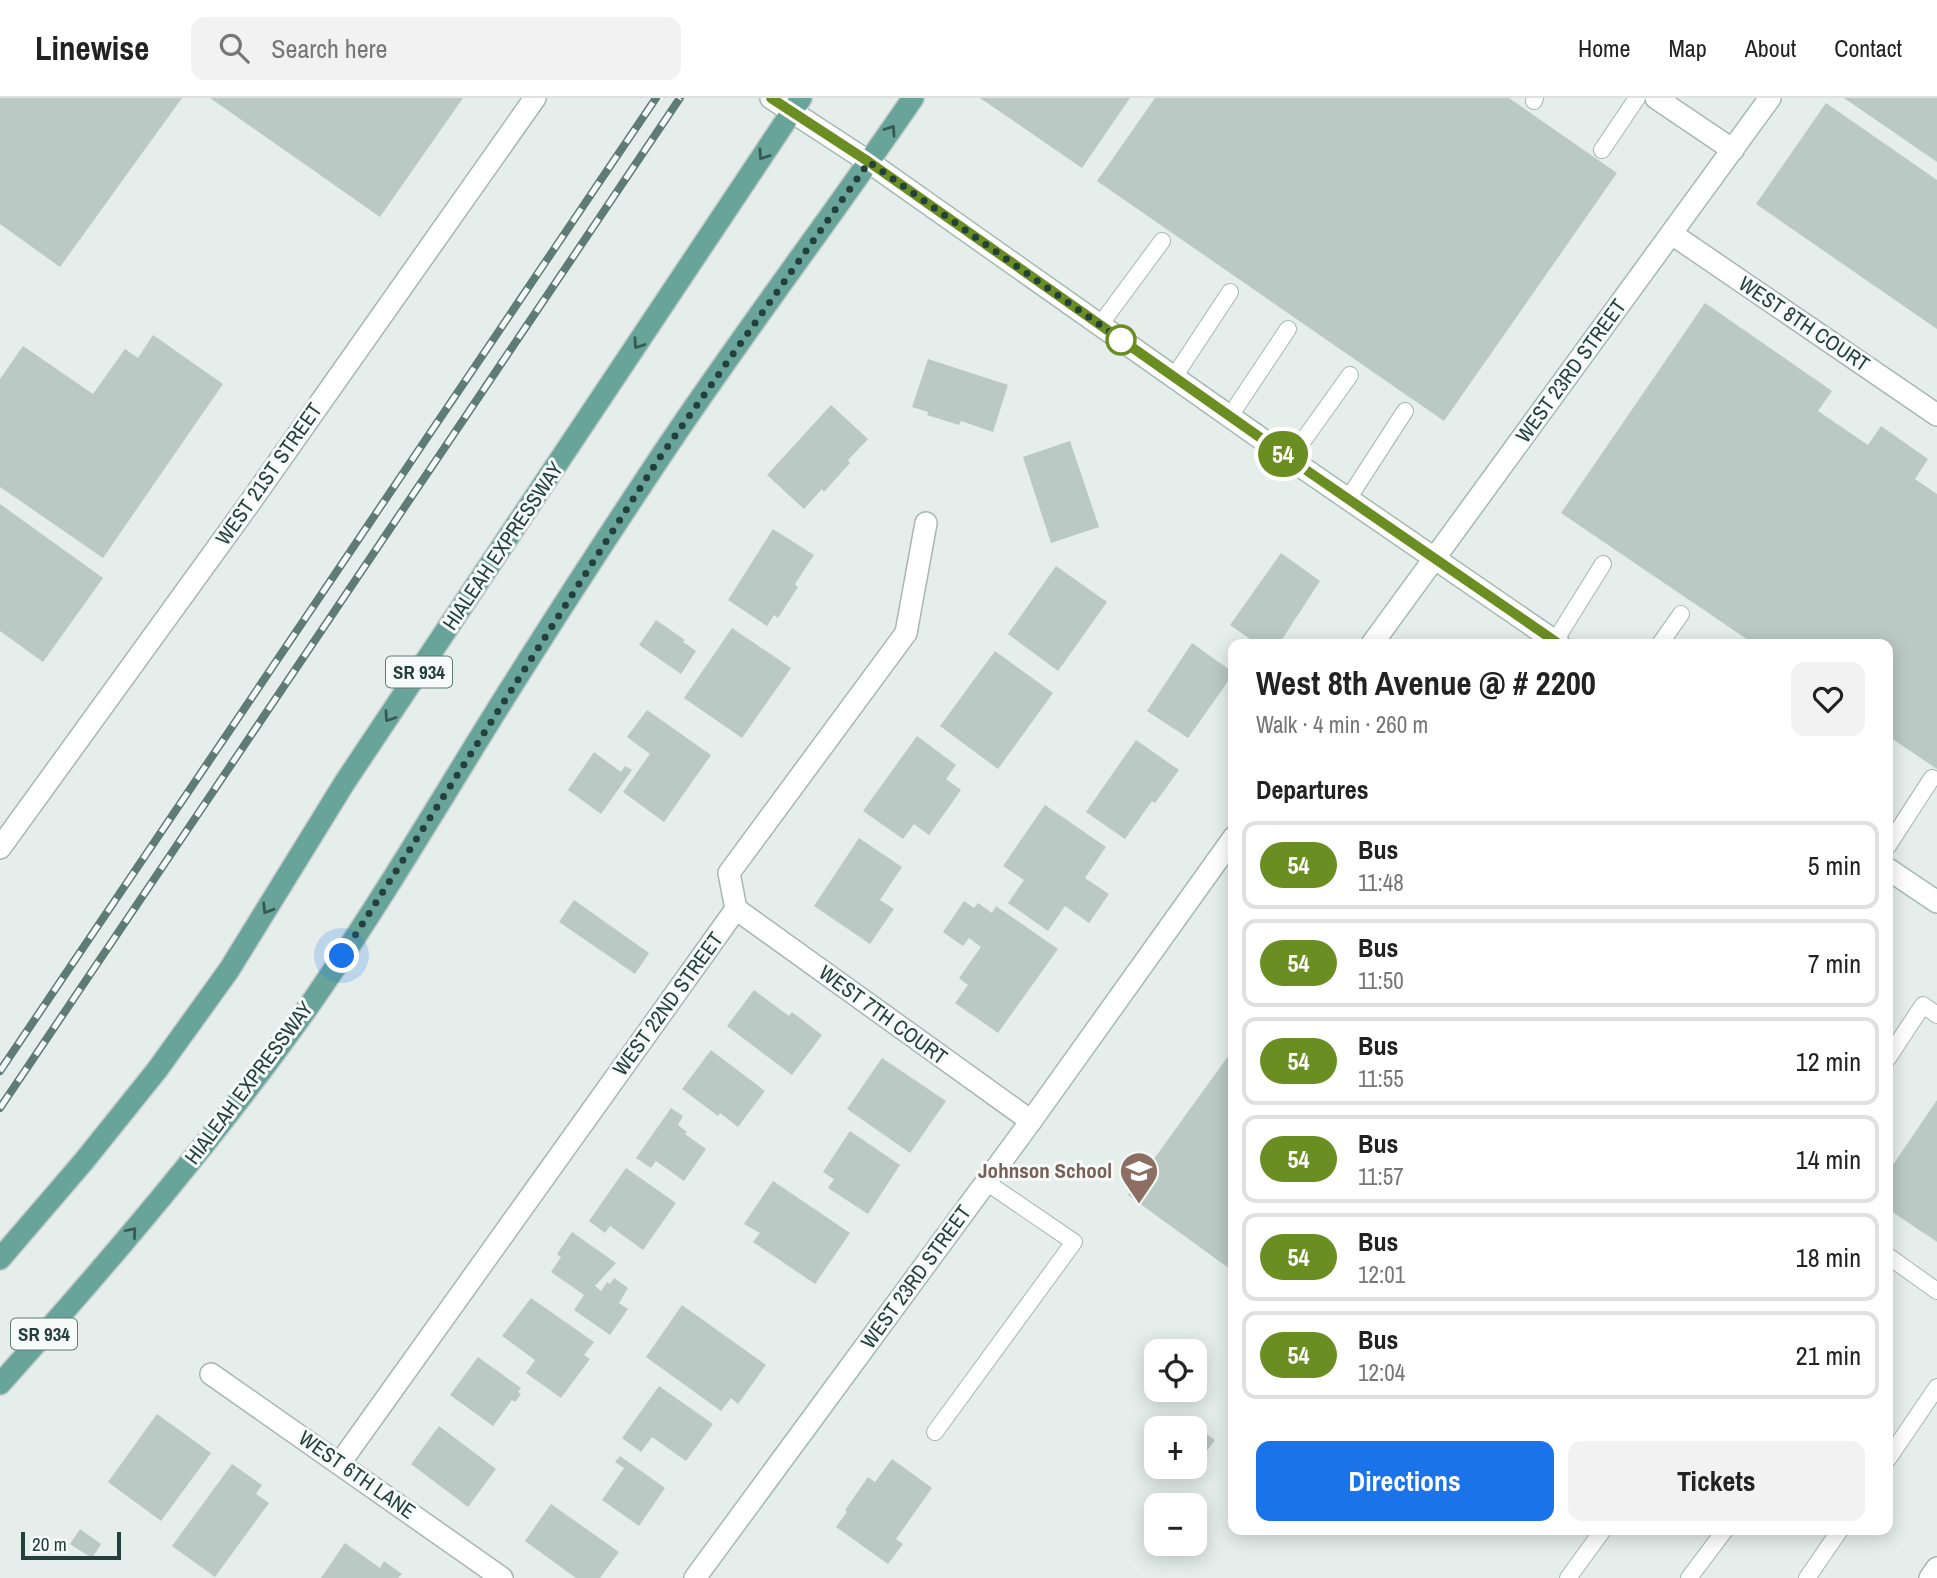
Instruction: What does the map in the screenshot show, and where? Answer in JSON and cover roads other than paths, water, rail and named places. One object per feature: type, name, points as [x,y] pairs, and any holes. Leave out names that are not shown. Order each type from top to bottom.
[{"type":"main road","name":"HIALEAH EXPRESSWAY","points":[[0,1384],[89,1285],[249,1087],[312,1002],[388,887],[480,737],[658,460],[913,98]]},
{"type":"main road","name":"HIALEAH EXPRESSWAY","points":[[0,1259],[85,1161],[229,970],[345,782],[797,105]]},
{"type":"street","name":"WEST 21ST STREET","points":[[0,848],[250,504],[535,98]]},
{"type":"street","points":[[771,98],[797,105],[869,162],[1348,499],[1553,639]]},
{"type":"street","points":[[1656,98],[1733,150]]},
{"type":"street","name":"WEST 23RD STREET","points":[[1376,639],[1770,98]]},
{"type":"street","name":"WEST 8TH COURT","points":[[1672,234],[1937,415]]},
{"type":"street","name":"WEST 22ND STREET","points":[[340,1463],[736,909],[729,873],[906,633],[926,523]]},
{"type":"street","name":"WEST 23RD STREET","points":[[695,1578],[1031,1121],[1228,845]]},
{"type":"street","points":[[1893,872],[1937,902]]},
{"type":"street","name":"WEST 7TH COURT","points":[[736,909],[1031,1121]]},
{"type":"street","name":"WEST 6TH LANE","points":[[211,1374],[502,1578]]},
{"type":"street","points":[[1930,1578],[1937,1568]]},
{"type":"lane","points":[[1602,150],[1637,98]]},
{"type":"lane","points":[[1100,325],[1162,240]]},
{"type":"lane","points":[[1174,377],[1230,292]]},
{"type":"lane","points":[[1230,416],[1288,329]]},
{"type":"lane","points":[[1290,458],[1350,375]]},
{"type":"lane","points":[[1348,499],[1405,411]]},
{"type":"lane","points":[[1559,639],[1603,564]]},
{"type":"lane","points":[[1664,639],[1681,614]]},
{"type":"lane","points":[[1893,838],[1932,778]]},
{"type":"lane","points":[[1893,1050],[1923,1005],[1937,1015]]},
{"type":"lane","points":[[935,1432],[1074,1242],[986,1182]]},
{"type":"lane","points":[[1893,1260],[1937,1291]]},
{"type":"lane","points":[[1893,1452],[1937,1387]]},
{"type":"lane","points":[[1568,1578],[1599,1535]]},
{"type":"lane","points":[[1689,1578],[1720,1535]]},
{"type":"lane","points":[[1807,1578],[1837,1535]]},
{"type":"railway","points":[[0,1071],[656,98]]},
{"type":"railway","points":[[0,1108],[680,98]]},
{"type":"place","name":"Johnson School","points":[[1139,1205]]}]
